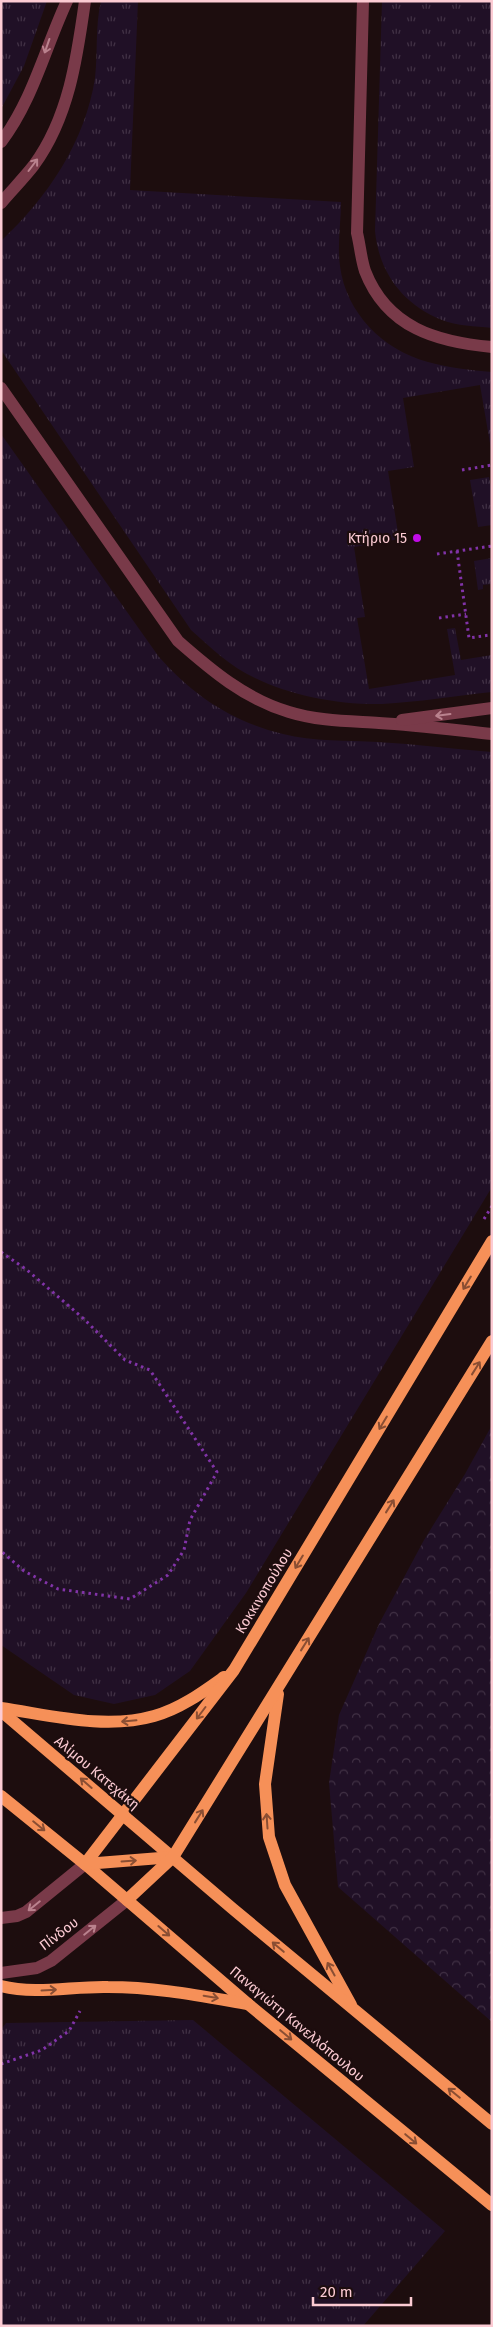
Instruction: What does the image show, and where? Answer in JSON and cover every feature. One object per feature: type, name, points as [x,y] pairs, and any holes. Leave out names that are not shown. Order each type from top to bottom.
[{"type":"main road","name":"Κοκκινοπούλου","points":[[85,1864],[234,1670],[492,1242]]},
{"type":"main road","points":[[127,1900],[173,1857],[492,1341]]},
{"type":"main road","points":[[1,1710],[96,1721],[130,1722],[156,1716],[194,1699],[234,1670]]},
{"type":"main road","points":[[279,1686],[265,1784],[268,1836],[285,1884],[355,2012]]},
{"type":"main road","name":"Αλίμου Κατεχάκη","points":[[1,1710],[173,1857]]},
{"type":"main road","points":[[1,1796],[85,1864],[173,1857],[355,2012],[492,2124]]},
{"type":"main road","name":"Παναγιώτη Κανελλόπουλου","points":[[85,1864],[248,2004],[492,2205]]},
{"type":"main road","points":[[1,1986],[17,1990],[47,1991],[92,1986],[174,1990],[248,2004]]},
{"type":"street","points":[[1,142],[22,112],[52,33],[67,1]]},
{"type":"street","points":[[1,203],[34,164],[55,128],[72,82],[85,1]]},
{"type":"street","points":[[364,1],[357,233],[366,271],[383,301],[405,322],[428,335],[460,344],[492,347]]},
{"type":"street","points":[[1,388],[178,641],[213,671],[246,693],[288,712],[327,720],[492,734]]},
{"type":"street","points":[[379,723],[492,708]]},
{"type":"street","points":[[1,1918],[17,1916],[26,1912],[85,1864]]},
{"type":"street","name":"Πίνδου","points":[[1,1972],[36,1968],[51,1961],[127,1900]]},
{"type":"path","points":[[462,470],[492,465]]},
{"type":"path","points":[[437,554],[492,546]]},
{"type":"path","points":[[456,551],[469,638],[490,635]]},
{"type":"path","points":[[439,618],[466,614]]},
{"type":"path","points":[[1,1252],[27,1270],[84,1319],[125,1360],[150,1370],[217,1472],[190,1520],[184,1550],[168,1575],[130,1600],[58,1589],[24,1571],[1,1551]]},
{"type":"path","points":[[1,2064],[42,2050],[69,2032],[92,1986]]},
{"type":"green space","points":[[1,1],[47,1],[24,66],[1,109]]},
{"type":"green space","points":[[101,1],[138,1],[130,190],[341,202],[340,266],[350,299],[369,327],[396,349],[428,362],[468,370],[492,372],[492,455],[480,385],[403,398],[414,467],[388,471],[399,539],[354,547],[365,617],[357,618],[369,689],[455,675],[447,629],[455,628],[461,660],[492,655],[492,692],[396,703],[350,703],[284,690],[246,674],[229,663],[191,630],[1,350],[1,241],[49,187],[62,167],[83,124],[95,78],[98,20]]},
{"type":"green space","points":[[382,1],[492,1],[492,328],[454,324],[442,320],[415,305],[404,296],[387,273],[377,246],[375,231]]},
{"type":"green space","points":[[1,434],[159,657],[186,684],[215,705],[264,729],[294,737],[492,752],[492,1187],[246,1593],[190,1671],[155,1695],[114,1704],[74,1695],[1,1645]]},
{"type":"green space","points":[[489,477],[492,492],[492,525],[478,527],[470,480]]},
{"type":"green space","points":[[492,558],[492,584],[483,585],[483,589],[478,590],[474,561]]},
{"type":"green space","points":[[492,1425],[492,2022],[338,1887],[329,1783],[339,1715],[379,1624],[424,1540],[465,1474]]},
{"type":"green space","points":[[193,2020],[445,2231],[363,2326],[1,2326],[1,2030],[6,2023]]},
{"type":"place","name":"Κτήριο 15","points":[[417,538]]}]
